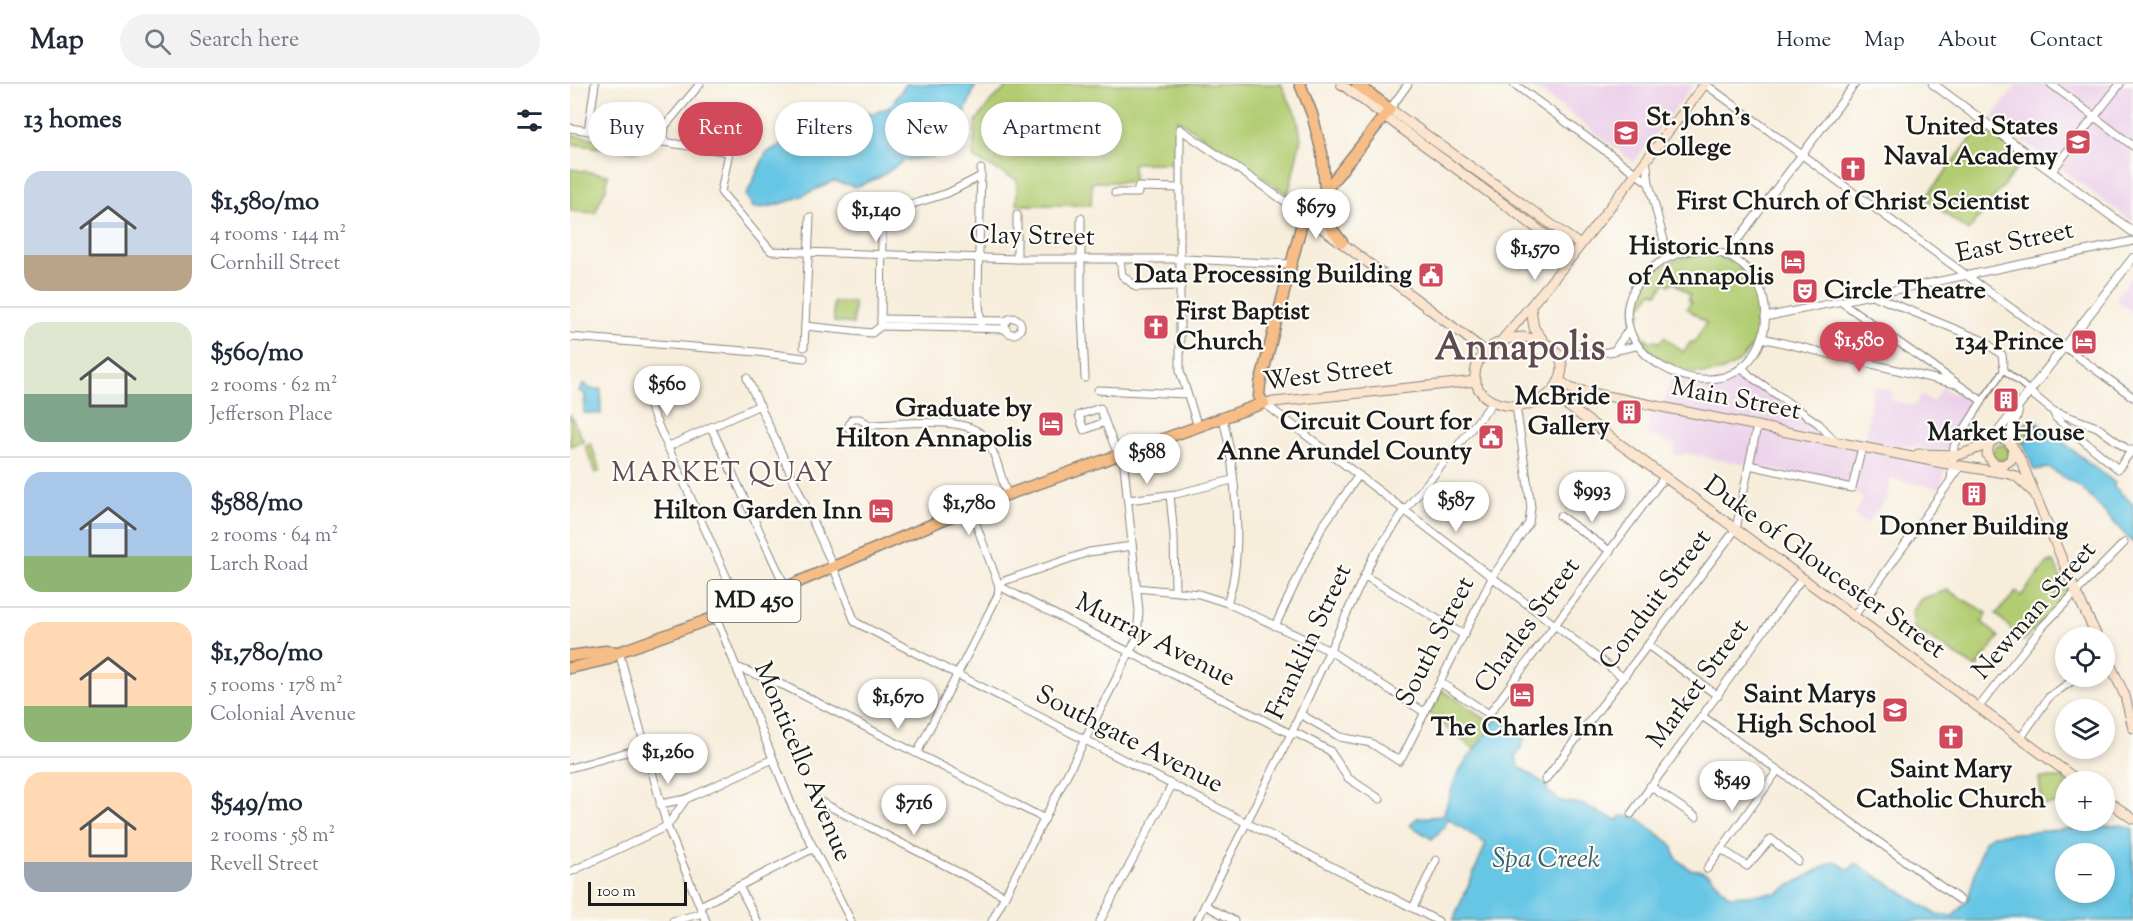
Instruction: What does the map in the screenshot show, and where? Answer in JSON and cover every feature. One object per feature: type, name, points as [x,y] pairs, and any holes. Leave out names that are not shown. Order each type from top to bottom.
[{"type":"main road","points":[[1300,84],[1319,139],[1328,224],[1342,242]]},
{"type":"main road","points":[[1341,84],[1580,245]]},
{"type":"main road","points":[[1358,84],[1387,113],[1573,255]]},
{"type":"main road","points":[[1531,308],[1534,328],[1543,340],[1560,355],[1563,370],[1560,381],[1548,395],[1538,402],[1516,406],[1494,401],[1483,392],[1476,381],[1476,366],[1485,351],[1503,339],[1531,308],[1705,84]]},
{"type":"main road","points":[[1264,403],[1259,396],[1260,384],[1306,216],[1387,113]]},
{"type":"main road","points":[[1306,216],[1485,351]]},
{"type":"main road","points":[[1503,339],[1524,337],[1543,340]]},
{"type":"main road","name":"West Street","points":[[570,668],[609,659],[619,652],[716,617],[970,508],[1264,403],[1476,381]]},
{"type":"main road","name":"Main Street","points":[[1560,381],[1572,389],[1862,447],[1955,462],[1988,471],[2001,468]]},
{"type":"main road","name":"Duke of Gloucester Street","points":[[1538,402],[1561,402],[2065,771]]},
{"type":"main road","points":[[2033,492],[2016,476],[1991,461],[1987,455],[1990,442],[2004,438],[2012,445],[2033,492],[2076,593],[2093,627]]},
{"type":"main road","name":"Main Street","points":[[1955,462],[1990,442]]},
{"type":"main road","points":[[2001,468],[2011,460],[2012,445]]},
{"type":"main road","name":"West Street","points":[[570,656],[606,651],[619,652]]},
{"type":"main road","points":[[2115,674],[2126,696],[2133,728]]},
{"type":"main road","points":[[2115,806],[2133,819]]},
{"type":"street","points":[[592,102],[595,84]]},
{"type":"street","points":[[666,125],[700,84]]},
{"type":"street","points":[[1387,113],[1408,84]]},
{"type":"street","points":[[1514,84],[1648,183]]},
{"type":"street","points":[[1705,84],[1803,153],[2133,397]]},
{"type":"street","points":[[1727,254],[1855,84]]},
{"type":"street","points":[[1934,84],[2133,232]]},
{"type":"street","points":[[2051,84],[2133,146]]},
{"type":"street","points":[[2052,171],[2120,84]]},
{"type":"street","points":[[570,128],[588,130]]},
{"type":"street","points":[[1198,427],[1180,372],[1180,129],[1306,216]]},
{"type":"street","name":"Clay Street","points":[[666,142],[729,152],[721,192],[771,251],[882,256],[1181,259],[1292,264]]},
{"type":"street","points":[[1646,159],[1648,183],[1668,256]]},
{"type":"street","points":[[805,326],[872,333],[881,322],[882,232],[887,218],[897,209],[948,193],[981,173],[979,258],[981,325]]},
{"type":"street","points":[[1115,192],[1138,193],[1138,188],[1180,188]]},
{"type":"street","points":[[1017,215],[1017,259]]},
{"type":"street","points":[[804,347],[810,217]]},
{"type":"street","points":[[1081,218],[1085,378]]},
{"type":"street","name":"East Street","points":[[1765,317],[2133,241]]},
{"type":"street","points":[[1702,249],[1727,254],[1741,262],[1755,277],[1763,294],[1765,317],[1762,338],[1743,368],[1717,378],[1688,377],[1660,365],[1636,346],[1629,329],[1629,301],[1637,284],[1646,272],[1668,256],[1702,249]]},
{"type":"street","points":[[1990,442],[2019,409],[2133,258]]},
{"type":"street","points":[[1120,259],[1122,275],[1136,287],[1181,286]]},
{"type":"street","points":[[1871,295],[1984,341],[2002,356],[2004,370],[2053,411],[2097,427],[2132,450],[2118,469],[2056,418],[2053,411]]},
{"type":"street","points":[[1840,301],[1982,401]]},
{"type":"street","points":[[881,322],[1006,325]]},
{"type":"street","points":[[1614,351],[1629,329]]},
{"type":"street","points":[[570,337],[804,358]]},
{"type":"street","points":[[1762,338],[1962,386]]},
{"type":"street","points":[[1560,355],[1614,351],[1636,346]]},
{"type":"street","points":[[1743,368],[1750,376],[1819,424],[1835,441]]},
{"type":"street","points":[[1854,616],[1951,480],[1956,443],[2004,370]]},
{"type":"street","name":"Southgate Avenue","points":[[747,378],[833,566],[855,622],[1438,921]]},
{"type":"street","points":[[1098,390],[1187,394]]},
{"type":"street","points":[[645,396],[740,607]]},
{"type":"street","name":"Franklin Street","points":[[1197,921],[1291,735],[1382,542],[1405,510],[1494,401]]},
{"type":"street","points":[[1264,403],[1624,678]]},
{"type":"street","points":[[668,447],[760,405]]},
{"type":"street","name":"South Street","points":[[1300,714],[1340,737],[1371,743],[1399,761],[1441,683],[1493,576],[1525,530],[1531,516],[1516,406]]},
{"type":"street","points":[[2012,445],[2011,431],[2019,409]]},
{"type":"street","points":[[1223,418],[1232,480],[1236,545],[1234,582],[1227,603]]},
{"type":"street","points":[[992,921],[1130,652],[1139,629],[1124,465],[1105,422]]},
{"type":"street","points":[[869,426],[957,424],[972,427],[988,442],[1007,495]]},
{"type":"street","name":"Conduit Street","points":[[1545,780],[1736,530],[1757,426]]},
{"type":"street","points":[[711,427],[785,586]]},
{"type":"street","points":[[1749,465],[1852,488],[1862,447]]},
{"type":"street","points":[[1275,626],[1322,527],[1359,475]]},
{"type":"street","name":"Charles Street","points":[[1441,683],[1489,714],[1665,476]]},
{"type":"street","points":[[1128,500],[1170,495],[1232,480]]},
{"type":"street","points":[[1170,495],[1174,536],[1175,591]]},
{"type":"street","points":[[917,753],[996,601],[999,586],[970,508]]},
{"type":"street","points":[[1560,516],[1610,551]]},
{"type":"street","name":"Newman Street","points":[[1978,708],[2027,645],[2124,543]]},
{"type":"street","points":[[999,586],[1004,581],[1089,552],[1132,546]]},
{"type":"street","points":[[1365,576],[1464,635]]},
{"type":"street","name":"Market Street","points":[[1631,814],[1802,578]]},
{"type":"street","name":"Murray Avenue","points":[[999,586],[1291,735],[1298,734],[1330,751],[1348,778],[1380,799]]},
{"type":"street","points":[[1136,588],[1199,594],[1227,603],[1330,651],[1424,712]]},
{"type":"street","name":"Monticello Avenue","points":[[716,617],[739,668],[792,806],[852,921]]},
{"type":"street","points":[[1649,646],[1718,696]]},
{"type":"street","points":[[619,652],[666,826],[706,921]]},
{"type":"street","points":[[739,668],[785,686],[1045,819]]},
{"type":"street","points":[[2020,739],[2049,697],[2063,687]]},
{"type":"street","points":[[1702,716],[1960,900]]},
{"type":"street","points":[[570,768],[645,747]]},
{"type":"street","points":[[660,804],[686,799],[773,759]]},
{"type":"street","points":[[1707,869],[1778,770]]},
{"type":"street","points":[[1101,921],[1172,785]]},
{"type":"street","points":[[1650,786],[1696,817]]},
{"type":"street","points":[[813,798],[1005,896]]},
{"type":"street","points":[[570,872],[666,826],[686,799]]},
{"type":"street","points":[[1722,849],[1747,866],[1771,839],[1798,861]]},
{"type":"street","points":[[673,921],[701,909],[739,886],[814,848]]},
{"type":"street","points":[[1413,908],[1436,860]]},
{"type":"street","points":[[739,886],[757,921]]},
{"type":"street","points":[[1205,905],[1234,921]]},
{"type":"shaded area","name":"St. John's College","points":[[1531,84],[1694,84],[1634,162]]},
{"type":"shaded area","name":"United States Naval Academy","points":[[2017,84],[2133,84],[2133,222],[1992,118]]},
{"type":"shaded area","points":[[2133,276],[2133,313],[2115,299]]},
{"type":"shaded area","points":[[1730,376],[1748,379],[1821,429],[1818,440],[1946,466],[1940,488],[1891,479],[1887,498],[1867,524],[1854,515],[1863,499],[1854,491],[1856,479],[1850,478],[1842,483],[1684,453],[1680,456],[1674,454],[1675,445],[1646,434],[1652,408],[1662,410],[1671,378],[1713,387],[1716,380],[1729,382]]},
{"type":"shaded area","points":[[1873,386],[1892,391],[1891,400],[1915,406],[1921,395],[1933,402],[1942,388],[1953,394],[1959,387],[1974,399],[1945,440],[1951,446],[1951,450],[1938,450],[1937,453],[1922,451],[1922,447],[1865,443]]},
{"type":"green space","points":[[1011,84],[1281,84],[1297,117],[1301,138],[1288,195],[1177,119],[1176,163],[1133,163],[1133,182],[1092,182],[1091,205],[1017,205],[1017,180],[973,158],[976,121],[981,115],[981,156],[1122,156],[1122,102],[991,102]]},
{"type":"green space","points":[[1981,126],[2024,159],[1968,231],[1925,198]]},
{"type":"green space","points":[[570,135],[588,137],[588,146],[570,144]]},
{"type":"green space","points":[[570,169],[608,175],[606,188],[595,213],[570,211]]},
{"type":"green space","points":[[1707,255],[1732,262],[1748,278],[1757,298],[1759,320],[1754,341],[1741,359],[1722,371],[1696,373],[1679,368],[1641,344],[1634,334],[1633,327],[1633,320],[1635,303],[1647,279],[1667,264],[1693,256]],"holes":[[[1666,282],[1670,285],[1673,282],[1690,295],[1688,299],[1691,302],[1687,308],[1706,323],[1694,343],[1691,342],[1683,352],[1664,337],[1659,343],[1654,340],[1651,342],[1636,330],[1637,327],[1633,324],[1642,312],[1639,309],[1653,291],[1657,294]]]},
{"type":"green space","points":[[833,302],[854,302],[853,324],[834,322]]},
{"type":"green space","points":[[570,414],[584,442],[570,446]]},
{"type":"green space","points":[[2030,417],[2037,421],[2022,444],[2018,434]]},
{"type":"green space","points":[[591,444],[600,471],[596,473],[585,446]]},
{"type":"green space","points":[[2001,445],[2009,453],[2001,461],[1993,453]]},
{"type":"green space","points":[[2048,562],[2054,562],[2068,595],[2023,641],[1996,614],[2016,592],[2021,596]]},
{"type":"green space","points":[[1947,590],[1987,613],[1982,622],[1999,637],[1976,668],[1914,628],[1912,611],[1921,599]]},
{"type":"green space","points":[[1442,690],[1493,724],[1483,737],[1482,745],[1479,743],[1474,749],[1429,714]]},
{"type":"green space","points":[[2039,778],[2055,778],[2055,804],[2042,805]]},
{"type":"water","points":[[906,84],[976,84],[969,102],[893,102]]},
{"type":"water","points":[[885,109],[885,156],[935,156],[905,160],[880,177],[856,187],[834,181],[786,202],[754,208],[746,196],[766,153],[775,148],[775,156],[873,156],[874,113]]},
{"type":"water","points":[[584,384],[591,389],[601,389],[601,414],[584,413],[585,394],[579,391]]},
{"type":"water","points":[[2038,423],[2115,483],[2113,486],[2133,504],[2133,543],[2082,488],[2049,468],[2034,470],[2024,445]]},
{"type":"water","name":"Spa Creek","points":[[1497,718],[1525,739],[1516,757],[1518,766],[1548,786],[1546,790],[1561,801],[1585,805],[1603,815],[1619,820],[1621,816],[1636,817],[1672,845],[1676,858],[1689,869],[1710,875],[1729,896],[1777,893],[1834,861],[1849,870],[1856,863],[1936,914],[1954,916],[1968,899],[1984,841],[1993,835],[2055,830],[2115,831],[2115,825],[2121,825],[2133,828],[2133,921],[1453,921],[1486,844],[1447,818],[1445,826],[1432,839],[1410,825],[1417,818],[1443,816],[1457,774]]},
{"type":"place","name":"St. John's College","points":[[1626,133]]},
{"type":"place","name":"United States Naval Academy","points":[[2078,142]]},
{"type":"place","name":"First Church of Christ Scientist","points":[[1853,169]]},
{"type":"place","name":"Historic Inns of Annapolis","points":[[1793,262]]},
{"type":"place","name":"Data Processing Building","points":[[1431,275]]},
{"type":"place","name":"Circle Theatre","points":[[1805,291]]},
{"type":"place","name":"First Baptist Church","points":[[1156,327]]},
{"type":"place","name":"134 Prince","points":[[2084,342]]},
{"type":"place","name":"Market House","points":[[2006,400]]},
{"type":"place","name":"McBride Gallery","points":[[1629,412]]},
{"type":"place","name":"Graduate by Hilton Annapolis","points":[[1051,424]]},
{"type":"place","name":"Circuit Court for Anne Arundel County","points":[[1491,437]]},
{"type":"place","name":"Donner Building","points":[[1974,494]]},
{"type":"place","name":"Hilton Garden Inn","points":[[881,511]]},
{"type":"place","name":"The Charles Inn","points":[[1522,695]]},
{"type":"place","name":"Saint Marys High School","points":[[1895,710]]},
{"type":"place","name":"Saint Mary Catholic Church","points":[[1951,737]]},
{"type":"district","name":"Annapolis","points":[[1520,350]]},
{"type":"district","name":"MARKET QUAY","points":[[723,474]]}]
